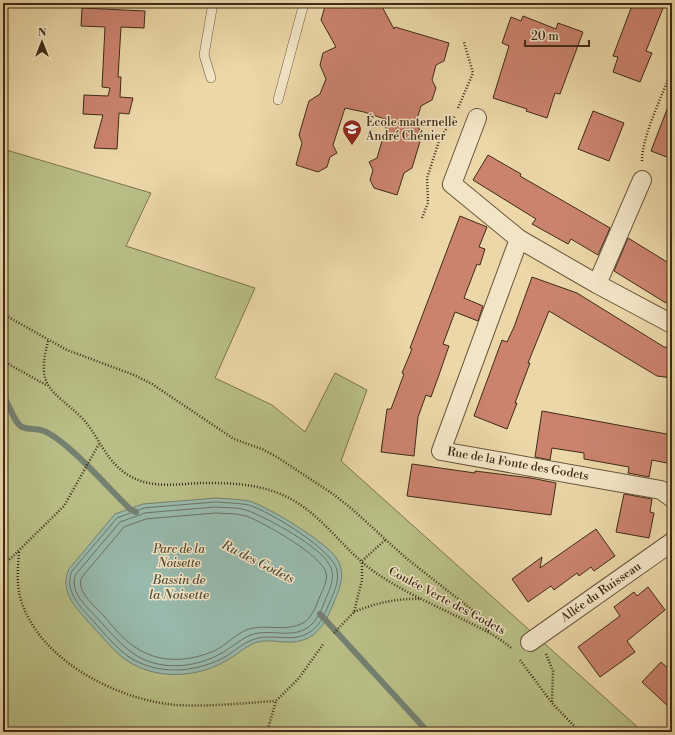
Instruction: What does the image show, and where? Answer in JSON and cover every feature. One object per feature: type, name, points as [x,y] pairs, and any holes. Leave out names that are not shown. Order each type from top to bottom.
[{"type":"street","points":[[477,118],[452,184],[518,238],[597,284],[672,324]]},
{"type":"street","points":[[597,284],[642,180]]},
{"type":"street","name":"Rue de la Fonte des Godets","points":[[518,238],[441,451],[661,490],[672,498]]},
{"type":"street","name":"Allée du Ruisseau","points":[[535,638],[672,542]]},
{"type":"lane","points":[[211,78],[204,55],[213,3]]},
{"type":"lane","points":[[278,100],[304,3]]},
{"type":"path","points":[[422,218],[428,204],[427,178],[440,138],[454,117],[473,73],[464,42]]},
{"type":"path","points":[[642,180],[642,154],[672,69]]},
{"type":"path","points":[[3,314],[48,340],[94,361],[134,374],[172,396],[234,439],[262,449],[277,457],[333,494],[385,540],[476,613],[490,633]]},
{"type":"path","points":[[46,385],[43,367],[48,340]]},
{"type":"path","name":"Coulée Verte des Godets","points":[[3,361],[46,385],[82,419],[112,461],[124,473],[141,482],[159,486],[212,483],[234,484],[258,487],[278,493],[308,510],[362,561],[394,585],[490,633],[506,643],[515,652]]},
{"type":"path","points":[[3,566],[19,552],[64,506],[95,453],[99,443]]},
{"type":"path","points":[[354,612],[362,580],[362,561],[385,540]]},
{"type":"path","points":[[19,552],[17,577],[21,600],[30,622],[48,644],[91,679],[146,700],[176,704],[276,701]]},
{"type":"path","points":[[334,633],[354,612],[364,608],[394,600],[423,599]]},
{"type":"path","points":[[535,638],[553,671],[552,704]]},
{"type":"path","points":[[267,732],[276,701],[299,678],[324,643]]},
{"type":"path","points":[[519,659],[552,704],[580,732]]},
{"type":"green space","name":"Parc de la Noisette","points":[[3,149],[151,193],[126,246],[255,288],[215,378],[272,405],[305,432],[335,373],[367,390],[341,461],[643,732],[3,732]]},
{"type":"water","name":"Bassin de la Noisette","points":[[216,498],[245,500],[258,504],[310,535],[331,552],[340,564],[342,575],[338,591],[328,616],[317,632],[305,639],[289,642],[267,641],[252,644],[224,662],[201,671],[188,674],[162,674],[137,666],[126,660],[117,652],[92,626],[71,600],[66,585],[66,577],[69,569],[115,514],[143,504]]},
{"type":"building","points":[[326,3],[380,3],[394,29],[395,27],[449,43],[444,61],[436,65],[432,80],[436,88],[432,100],[421,106],[416,122],[422,135],[412,168],[404,173],[397,195],[374,188],[370,180],[373,170],[369,162],[377,158],[388,120],[364,112],[345,108],[333,145],[337,153],[330,157],[327,167],[318,172],[296,165],[302,143],[299,135],[309,101],[320,94],[326,79],[320,65],[323,53],[336,47],[321,20]]},
{"type":"building","points":[[633,3],[665,3],[646,51],[652,53],[640,82],[613,72],[618,57],[613,56]]},
{"type":"building","points":[[82,8],[145,11],[144,28],[121,27],[118,77],[121,77],[120,97],[133,98],[129,114],[119,113],[117,149],[94,148],[103,115],[83,114],[84,95],[108,96],[110,88],[102,87],[105,27],[81,26]]},
{"type":"building","points":[[523,16],[556,29],[558,23],[583,32],[560,94],[555,93],[547,118],[526,111],[527,109],[493,98],[509,46],[502,43],[511,17],[521,21]]},
{"type":"building","points":[[672,99],[672,159],[651,151]]},
{"type":"building","points":[[593,111],[624,123],[609,161],[578,149]]},
{"type":"building","points":[[488,155],[521,174],[520,176],[610,228],[598,255],[571,239],[568,244],[532,224],[536,219],[473,180]]},
{"type":"building","points":[[460,216],[487,227],[479,247],[485,249],[480,265],[477,264],[464,298],[483,306],[478,321],[455,312],[443,344],[449,346],[440,372],[431,397],[426,395],[418,417],[414,456],[381,452],[387,409],[391,409],[404,374],[402,373],[412,349],[410,348]]},
{"type":"building","points":[[628,238],[672,265],[672,294],[666,303],[614,271]]},
{"type":"building","points":[[532,277],[577,293],[664,347],[672,348],[672,378],[657,376],[549,311],[528,363],[530,363],[507,429],[474,416],[502,340],[507,342]]},
{"type":"building","points":[[542,411],[672,435],[672,464],[652,460],[649,477],[628,473],[629,467],[584,459],[584,453],[552,448],[550,460],[535,457]]},
{"type":"building","points":[[412,464],[475,473],[475,471],[531,478],[556,483],[551,515],[407,496]]},
{"type":"building","points":[[624,494],[652,499],[650,512],[654,513],[649,538],[616,532]]},
{"type":"building","points":[[596,529],[615,556],[594,571],[591,567],[579,576],[577,573],[554,590],[551,586],[528,602],[512,579],[542,557],[540,568]]},
{"type":"building","points":[[648,587],[665,610],[627,641],[635,652],[600,677],[578,647],[620,616],[614,607],[634,592],[637,596]]},
{"type":"building","points":[[661,662],[672,672],[672,710],[642,682]]},
{"type":"waterway","name":"Ru des Godets","points":[[3,396],[19,425],[24,428],[44,431],[54,436],[88,466],[130,509],[136,512]]},
{"type":"waterway","name":"Ru des Godets","points":[[320,614],[428,732]]},
{"type":"place","name":"École maternelle André Chénier","points":[[352,146]]}]
